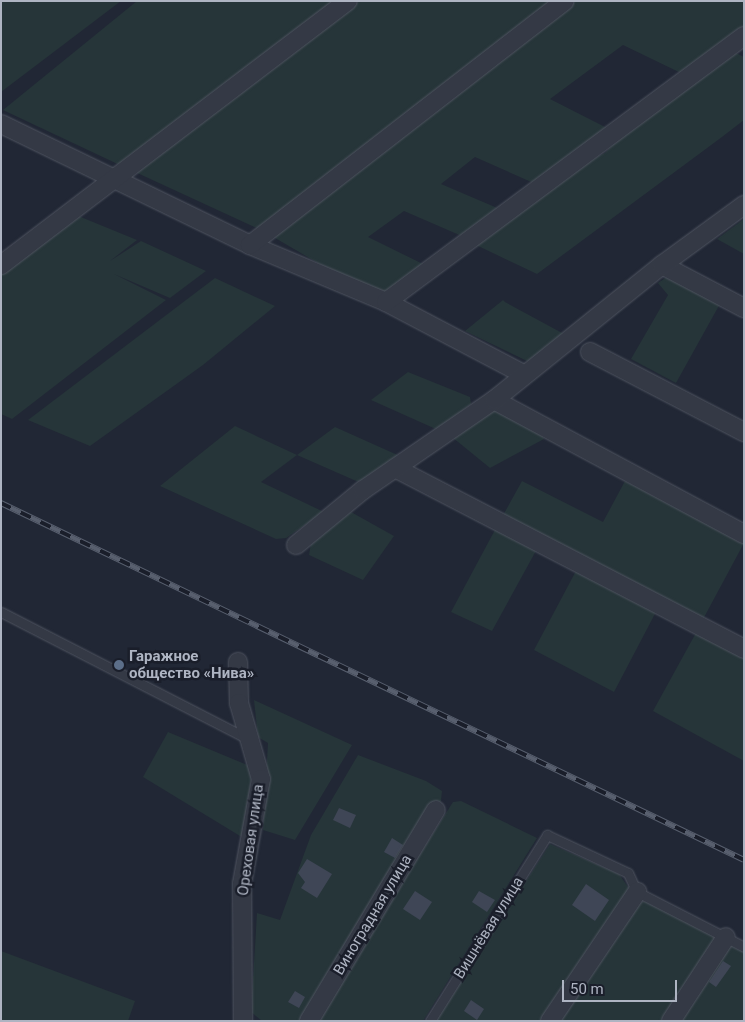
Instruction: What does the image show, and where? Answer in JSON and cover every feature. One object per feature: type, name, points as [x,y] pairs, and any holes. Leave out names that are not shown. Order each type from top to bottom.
[{"type":"street","points":[[1,265],[348,1]]},
{"type":"street","points":[[250,245],[564,1]]},
{"type":"street","points":[[386,302],[744,36]]},
{"type":"street","points":[[1,124],[113,181],[250,245],[386,302],[523,374]]},
{"type":"street","points":[[296,544],[395,468],[494,400],[523,374],[662,264],[744,205]]},
{"type":"street","points":[[662,264],[744,308]]},
{"type":"street","points":[[590,352],[744,432]]},
{"type":"street","points":[[494,400],[744,534]]},
{"type":"street","points":[[395,468],[744,649]]},
{"type":"street","name":"Ореховая улица","points":[[238,662],[239,703],[252,741],[261,779],[242,884],[243,1021]]},
{"type":"street","name":"Виноградная улица","points":[[309,1021],[436,810]]},
{"type":"street","points":[[550,1021],[636,892]]},
{"type":"street","points":[[670,1021],[726,937]]},
{"type":"lane","points":[[1,612],[252,741]]},
{"type":"lane","name":"Вишнёвая улица","points":[[430,1021],[547,835],[628,873],[636,892]]},
{"type":"lane","points":[[636,892],[744,947]]},
{"type":"shaded area","points":[[1,1],[121,1],[1,92]]},
{"type":"shaded area","points":[[137,1],[343,1],[124,167],[3,110]]},
{"type":"shaded area","points":[[360,1],[558,1],[261,230],[133,171]]},
{"type":"shaded area","points":[[576,1],[744,1],[744,31],[685,75],[623,45],[550,99],[609,129],[538,185],[475,157],[441,184],[502,210],[464,237],[404,211],[368,237],[425,265],[388,295],[330,270],[270,235]]},
{"type":"shaded area","points":[[732,51],[744,57],[744,120],[722,137],[537,274],[476,245],[586,162],[605,153],[622,135]]},
{"type":"shaded area","points":[[71,213],[137,240],[110,261],[141,241],[206,271],[170,298],[114,274],[166,300],[12,419],[1,414],[1,269]]},
{"type":"shaded area","points":[[744,219],[744,254],[717,239]]},
{"type":"shaded area","points":[[667,277],[721,302],[676,383],[631,359],[668,295],[658,283]]},
{"type":"shaded area","points":[[215,278],[275,306],[203,365],[90,446],[28,420]]},
{"type":"shaded area","points":[[503,300],[564,334],[529,362],[465,331]]},
{"type":"shaded area","points":[[408,372],[470,397],[471,404],[438,430],[371,400]]},
{"type":"shaded area","points":[[493,408],[541,432],[544,439],[490,468],[452,437]]},
{"type":"shaded area","points":[[235,426],[297,455],[261,482],[324,512],[286,538],[276,539],[160,486]]},
{"type":"shaded area","points":[[335,427],[402,457],[363,484],[297,455]]},
{"type":"shaded area","points":[[522,481],[603,522],[625,481],[744,543],[701,623],[501,519]]},
{"type":"shaded area","points":[[351,512],[394,536],[363,580],[309,555],[311,543]]},
{"type":"shaded area","points":[[496,528],[537,549],[492,631],[451,612]]},
{"type":"shaded area","points":[[577,569],[657,610],[614,692],[534,650]]},
{"type":"shaded area","points":[[697,631],[744,655],[744,761],[653,711]]},
{"type":"shaded area","points":[[254,700],[352,745],[295,840],[263,830],[268,743],[258,737]]},
{"type":"shaded area","points":[[168,732],[252,767],[245,839],[143,777]]},
{"type":"shaded area","points":[[358,755],[426,781],[442,791],[441,801],[302,1021],[262,1021],[251,1012],[257,913],[280,920],[311,835]]},
{"type":"shaded area","points":[[461,801],[537,838],[423,1021],[314,1021],[453,802]]},
{"type":"shaded area","points":[[550,844],[619,874],[630,890],[541,1021],[435,1021]]},
{"type":"shaded area","points":[[635,901],[649,902],[713,935],[716,942],[664,1021],[553,1021]]},
{"type":"shaded area","points":[[731,945],[744,952],[744,1021],[675,1021]]},
{"type":"shaded area","points":[[1,951],[135,1001],[128,1021],[1,1021]]},
{"type":"building","points":[[339,808],[356,815],[350,828],[333,820]]},
{"type":"building","points":[[392,838],[403,845],[395,858],[384,852]]},
{"type":"building","points":[[307,859],[332,874],[317,898],[301,888],[305,882],[298,873]]},
{"type":"building","points":[[586,884],[609,900],[595,921],[572,905]]},
{"type":"building","points":[[415,891],[432,902],[420,920],[403,909]]},
{"type":"building","points":[[479,891],[495,900],[487,912],[472,902]]},
{"type":"building","points":[[723,961],[731,966],[716,987],[709,982]]},
{"type":"building","points":[[295,991],[305,997],[299,1008],[288,1002]]},
{"type":"building","points":[[471,1000],[484,1009],[477,1020],[464,1011]]},
{"type":"railway","points":[[1,503],[744,860]]},
{"type":"place","name":"Гаражное общество «Нива»","points":[[119,665]]}]
